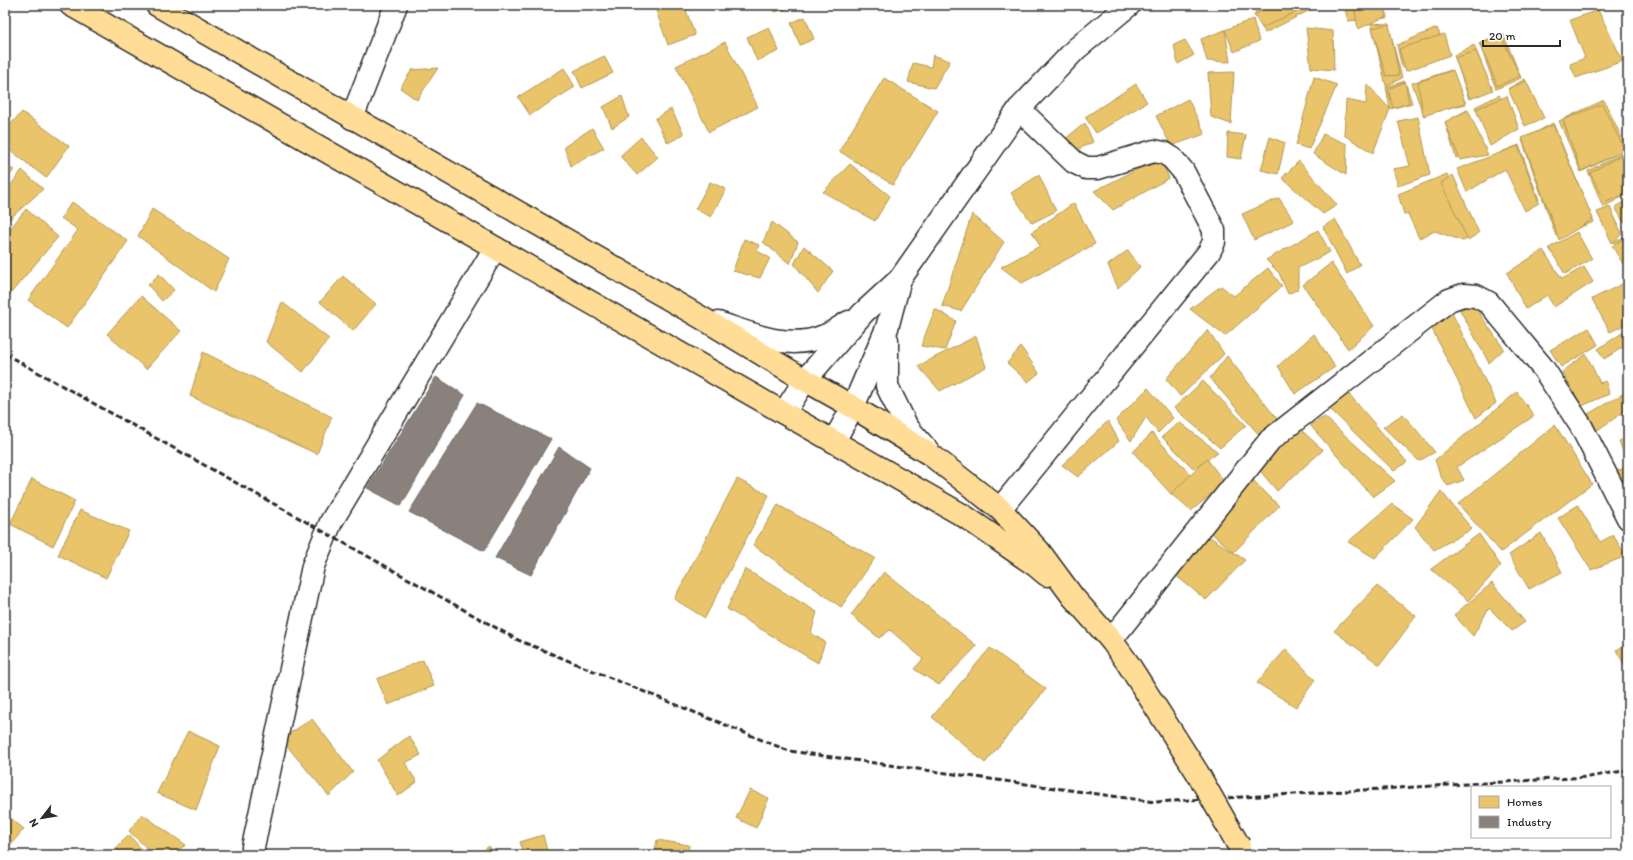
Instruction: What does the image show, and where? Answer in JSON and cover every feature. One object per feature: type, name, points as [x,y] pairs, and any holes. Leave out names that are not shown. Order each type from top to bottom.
[{"type":"main road","points":[[71,5],[964,516],[1035,565],[1073,597]]},
{"type":"main road","points":[[157,5],[217,38],[352,118],[702,318],[931,455],[1000,509],[1039,551],[1073,597],[1111,640],[1127,662],[1197,772],[1241,851]]},
{"type":"street","points":[[352,118],[396,5]]},
{"type":"street","points":[[784,413],[805,380],[863,313],[900,279],[1019,109],[1076,49],[1129,5]]},
{"type":"street","points":[[1000,509],[1209,252],[1214,242],[1214,230],[1183,171],[1172,158],[1164,153],[1154,151],[1098,168],[1086,168],[1074,162],[1019,109]]},
{"type":"street","points":[[251,852],[313,566],[331,522],[495,248]]},
{"type":"street","points":[[834,441],[853,407],[887,328],[900,279]]},
{"type":"street","points":[[1111,640],[1246,467],[1270,440],[1449,300],[1463,295],[1476,296],[1489,303],[1542,368],[1581,426],[1628,518]]},
{"type":"street","points":[[702,318],[773,340],[803,342],[825,336],[863,313]]},
{"type":"street","points":[[887,328],[887,386],[907,427],[931,455]]},
{"type":"building: Homes","points":[[654,5],[684,5],[695,35],[668,45]]},
{"type":"building: Homes","points":[[773,5],[800,5],[775,12]]},
{"type":"building: Homes","points":[[1270,5],[1320,5],[1265,33],[1255,12]]},
{"type":"building: Homes","points":[[1274,5],[1310,5],[1262,28],[1254,15]]},
{"type":"building: Homes","points":[[1344,5],[1385,5],[1387,18],[1348,21]]},
{"type":"building: Homes","points":[[1354,5],[1385,5],[1387,16],[1358,29]]},
{"type":"building: Homes","points":[[1522,5],[1541,5],[1524,11]]},
{"type":"building: Homes","points":[[1598,10],[1623,61],[1576,78],[1570,64],[1585,58],[1570,20]]},
{"type":"building: Homes","points":[[805,17],[814,39],[800,45],[791,23]]},
{"type":"building: Homes","points":[[1253,19],[1259,41],[1234,52],[1225,30]]},
{"type":"building: Homes","points":[[1371,23],[1388,24],[1402,78],[1386,86]]},
{"type":"building: Homes","points":[[1389,24],[1399,75],[1386,76],[1372,28]]},
{"type":"building: Homes","points":[[769,27],[779,51],[757,61],[747,37]]},
{"type":"building: Homes","points":[[1306,28],[1333,31],[1334,70],[1311,68]]},
{"type":"building: Homes","points":[[1437,28],[1448,54],[1402,68],[1397,45]]},
{"type":"building: Homes","points":[[1225,30],[1230,62],[1207,61],[1201,39]]},
{"type":"building: Homes","points":[[1503,33],[1521,78],[1496,89],[1479,43]]},
{"type":"building: Homes","points":[[1444,34],[1450,55],[1406,71],[1399,49]]},
{"type":"building: Homes","points":[[1502,38],[1520,76],[1497,86],[1480,42]]},
{"type":"building: Homes","points":[[1185,40],[1194,55],[1178,64],[1174,45]]},
{"type":"building: Homes","points":[[725,42],[758,107],[709,132],[676,66]]},
{"type":"building: Homes","points":[[1474,45],[1492,90],[1469,99],[1454,55]]},
{"type":"building: Homes","points":[[1476,51],[1493,90],[1470,99],[1455,58]]},
{"type":"building: Homes","points":[[933,55],[950,61],[934,88],[908,82],[913,63],[931,67]]},
{"type":"building: Homes","points":[[604,56],[613,73],[582,88],[574,71]]},
{"type":"building: Homes","points":[[438,68],[417,100],[400,88],[412,70]]},
{"type":"building: Homes","points":[[564,68],[575,87],[530,115],[518,97]]},
{"type":"building: Homes","points":[[1451,70],[1466,104],[1423,114],[1412,83]]},
{"type":"building: Homes","points":[[1453,70],[1465,103],[1423,116],[1418,82]]},
{"type":"building: Homes","points":[[1234,72],[1231,124],[1211,117],[1208,73]]},
{"type":"building: Homes","points":[[1314,77],[1337,85],[1309,149],[1296,145]]},
{"type":"building: Homes","points":[[884,78],[938,111],[893,185],[839,151]]},
{"type":"building: Homes","points":[[1525,79],[1542,116],[1524,124],[1509,88]]},
{"type":"building: Homes","points":[[1405,81],[1412,103],[1390,109],[1386,87]]},
{"type":"building: Homes","points":[[1526,81],[1544,118],[1525,126],[1508,89]]},
{"type":"building: Homes","points":[[1405,82],[1409,103],[1393,108],[1388,89]]},
{"type":"building: Homes","points":[[1136,84],[1147,102],[1096,133],[1085,117]]},
{"type":"building: Homes","points":[[1367,84],[1390,109],[1373,153],[1344,135],[1346,100],[1366,104]]},
{"type":"building: Homes","points":[[1499,95],[1518,129],[1490,142],[1475,107]]},
{"type":"building: Homes","points":[[622,96],[629,117],[612,128],[603,107]]},
{"type":"building: Homes","points":[[1507,96],[1519,129],[1490,146],[1476,109]]},
{"type":"building: Homes","points":[[1188,99],[1205,134],[1171,146],[1156,116]]},
{"type":"building: Homes","points":[[1604,100],[1627,149],[1581,172],[1559,121]]},
{"type":"building: Homes","points":[[1602,104],[1625,150],[1581,171],[1563,120]]},
{"type":"building: Homes","points":[[671,109],[684,134],[668,143],[655,119]]},
{"type":"building: Homes","points":[[1467,110],[1484,148],[1456,158],[1445,122]]},
{"type":"building: Homes","points":[[1468,110],[1488,155],[1460,160],[1445,122]]},
{"type":"building: Homes","points":[[22,112],[69,146],[46,178],[5,146],[5,130]]},
{"type":"building: Homes","points":[[1418,117],[1430,175],[1398,186],[1393,169],[1410,166],[1398,121]]},
{"type":"building: Homes","points":[[1085,123],[1093,142],[1072,152],[1065,139]]},
{"type":"building: Homes","points":[[1553,123],[1594,222],[1556,236],[1522,140]]},
{"type":"building: Homes","points":[[1553,125],[1593,219],[1559,240],[1522,138]]},
{"type":"building: Homes","points":[[592,128],[604,148],[571,166],[564,147]]},
{"type":"building: Homes","points":[[1228,133],[1246,135],[1241,159],[1227,157]]},
{"type":"building: Homes","points":[[1323,134],[1347,144],[1346,175],[1313,154]]},
{"type":"building: Homes","points":[[641,137],[658,157],[637,175],[620,156]]},
{"type":"building: Homes","points":[[1270,137],[1285,143],[1278,174],[1261,170]]},
{"type":"building: Homes","points":[[1519,145],[1539,200],[1523,204],[1501,152]]},
{"type":"building: Homes","points":[[1518,146],[1539,203],[1525,211],[1505,169],[1467,192],[1457,169]]},
{"type":"building: Homes","points":[[1628,150],[1628,194],[1603,207],[1588,171]]},
{"type":"building: Homes","points":[[1628,151],[1628,193],[1606,202],[1590,173]]},
{"type":"building: Homes","points":[[1160,158],[1169,178],[1113,210],[1094,191]]},
{"type":"building: Homes","points":[[1299,161],[1337,205],[1323,214],[1282,178]]},
{"type":"building: Homes","points":[[850,164],[890,196],[875,221],[823,192]]},
{"type":"building: Homes","points":[[5,166],[14,170],[5,181]]},
{"type":"building: Homes","points":[[22,170],[43,189],[5,223],[5,193]]},
{"type":"building: Homes","points":[[1447,174],[1478,234],[1463,241],[1435,231],[1419,238],[1408,214],[1404,214],[1398,194]]},
{"type":"building: Homes","points":[[1039,175],[1056,211],[1032,223],[1011,193]]},
{"type":"building: Homes","points":[[1453,175],[1479,233],[1468,240],[1441,183]]},
{"type":"building: Homes","points":[[710,182],[726,189],[711,217],[695,209]]},
{"type":"building: Homes","points":[[1279,198],[1294,221],[1254,240],[1242,214]]},
{"type":"building: Homes","points":[[1628,199],[1628,221],[1624,223],[1615,207]]},
{"type":"building: Homes","points":[[72,202],[128,241],[67,328],[28,300],[78,230],[61,218]]},
{"type":"building: Homes","points":[[1074,203],[1095,244],[1022,283],[1001,267],[1040,246],[1032,232]]},
{"type":"building: Homes","points":[[1609,207],[1619,226],[1608,233],[1598,214]]},
{"type":"building: Homes","points":[[1610,207],[1622,234],[1612,243],[1597,212]]},
{"type":"building: Homes","points":[[26,209],[58,237],[5,300],[5,235]]},
{"type":"building: Homes","points":[[152,209],[229,259],[214,292],[138,236]]},
{"type":"building: Homes","points":[[972,214],[1004,242],[961,311],[942,306]]},
{"type":"building: Homes","points":[[1335,219],[1360,265],[1347,274],[1323,227]]},
{"type":"building: Homes","points":[[772,222],[798,242],[790,264],[763,242]]},
{"type":"building: Homes","points":[[1318,230],[1330,252],[1298,268],[1298,289],[1288,294],[1279,273],[1266,260]]},
{"type":"building: Homes","points":[[1577,232],[1592,259],[1565,274],[1549,248]]},
{"type":"building: Homes","points":[[1628,235],[1628,273],[1614,242]]},
{"type":"building: Homes","points":[[1628,236],[1628,272],[1612,246]]},
{"type":"building: Homes","points":[[744,239],[759,245],[757,251],[770,258],[760,278],[733,271]]},
{"type":"building: Homes","points":[[804,246],[833,271],[818,293],[794,264]]},
{"type":"building: Homes","points":[[1128,250],[1140,267],[1118,288],[1108,265]]},
{"type":"building: Homes","points":[[1543,250],[1562,279],[1584,267],[1593,282],[1554,307],[1547,295],[1526,309],[1507,273]]},
{"type":"building: Homes","points":[[1331,263],[1374,326],[1348,349],[1303,285]]},
{"type":"building: Homes","points":[[1268,268],[1282,286],[1225,336],[1190,309],[1221,286],[1234,296]]},
{"type":"building: Homes","points":[[159,274],[174,290],[162,301],[148,285]]},
{"type":"building: Homes","points":[[343,276],[376,304],[353,331],[320,302]]},
{"type":"building: Homes","points":[[1624,283],[1628,290],[1628,323],[1610,332],[1592,299]]},
{"type":"building: Homes","points":[[141,296],[181,331],[146,369],[107,334]]},
{"type":"building: Homes","points":[[282,302],[329,339],[303,372],[266,342]]},
{"type":"building: Homes","points":[[1473,304],[1504,349],[1489,363],[1460,310]]},
{"type":"building: Homes","points":[[935,309],[956,321],[945,350],[921,346]]},
{"type":"building: Homes","points":[[1451,311],[1496,403],[1476,418],[1431,327]]},
{"type":"building: Homes","points":[[1589,328],[1598,345],[1561,367],[1550,350]]},
{"type":"building: Homes","points":[[1628,329],[1628,344],[1604,359],[1598,349]]},
{"type":"building: Homes","points":[[1208,330],[1224,354],[1180,396],[1166,379]]},
{"type":"building: Homes","points":[[1314,334],[1335,367],[1295,394],[1278,366]]},
{"type":"building: Homes","points":[[976,336],[986,367],[940,391],[918,366]]},
{"type":"building: Homes","points":[[1021,347],[1039,373],[1028,382],[1007,363]]},
{"type":"building: Homes","points":[[203,352],[332,417],[317,454],[190,396]]},
{"type":"building: Homes","points":[[1586,354],[1600,383],[1606,381],[1609,394],[1582,406],[1562,372]]},
{"type":"building: Homes","points":[[1227,356],[1278,420],[1260,436],[1210,378]]},
{"type":"building: Homes","points":[[1203,381],[1246,425],[1220,448],[1174,408]]},
{"type":"building: Homes","points":[[1148,388],[1173,418],[1158,433],[1146,417],[1131,441],[1116,420]]},
{"type":"building: Homes","points":[[1628,391],[1628,409],[1596,431],[1588,414]]},
{"type":"building: Homes","points":[[1517,392],[1534,416],[1457,467],[1464,480],[1448,486],[1441,477],[1435,460]]},
{"type":"building: Homes","points":[[1349,394],[1407,462],[1394,471],[1327,406]]},
{"type":"building: Homes","points":[[1403,414],[1435,452],[1419,461],[1383,427]]},
{"type":"building: Homes","points":[[1325,417],[1395,481],[1373,497],[1310,425]]},
{"type":"building: Homes","points":[[1108,421],[1119,441],[1078,477],[1062,465]]},
{"type":"building: Homes","points":[[1179,422],[1218,452],[1194,469],[1162,437]]},
{"type":"building: Homes","points":[[1555,425],[1592,484],[1501,552],[1458,504]]},
{"type":"building: Homes","points":[[1300,429],[1323,450],[1277,491],[1257,467]]},
{"type":"building: Homes","points":[[1152,433],[1193,477],[1171,494],[1133,452]]},
{"type":"building: Homes","points":[[1628,438],[1628,459],[1626,460],[1619,441]]},
{"type":"building: Homes","points":[[1207,459],[1225,483],[1191,511],[1171,494]]},
{"type":"building: Homes","points":[[1628,467],[1628,509],[1610,473]]},
{"type":"building: Homes","points":[[1251,478],[1279,506],[1234,552],[1205,528]]},
{"type":"building: Homes","points":[[32,479],[75,501],[53,546],[10,524]]},
{"type":"building: Homes","points":[[737,479],[769,495],[705,618],[674,599]]},
{"type":"building: Homes","points":[[1441,491],[1472,529],[1434,550],[1415,527]]},
{"type":"building: Homes","points":[[1392,504],[1413,519],[1375,558],[1348,542]]},
{"type":"building: Homes","points":[[778,505],[875,558],[841,607],[753,545]]},
{"type":"building: Homes","points":[[1578,505],[1600,542],[1613,535],[1626,556],[1591,570],[1558,518]]},
{"type":"building: Homes","points":[[80,510],[129,531],[106,578],[58,555]]},
{"type":"building: Homes","points":[[1198,529],[1245,560],[1206,600],[1169,570]]},
{"type":"building: Homes","points":[[1541,533],[1562,572],[1529,589],[1509,555]]},
{"type":"building: Homes","points":[[1479,534],[1501,566],[1468,601],[1431,569]]},
{"type":"building: Homes","points":[[745,569],[817,612],[811,633],[825,642],[818,663],[727,609]]},
{"type":"building: Homes","points":[[884,572],[977,646],[939,685],[914,669],[923,659],[890,630],[879,638],[851,615]]},
{"type":"building: Homes","points":[[1492,583],[1525,622],[1512,631],[1489,608],[1473,636],[1454,615]]},
{"type":"building: Homes","points":[[1377,586],[1416,616],[1380,665],[1334,631]]},
{"type":"building: Homes","points":[[1628,644],[1628,671],[1616,650]]},
{"type":"building: Homes","points":[[990,648],[1046,689],[985,763],[932,717]]},
{"type":"building: Homes","points":[[1286,649],[1315,680],[1296,707],[1257,683]]},
{"type":"building: Homes","points":[[423,660],[434,686],[388,705],[377,679]]},
{"type":"building: Homes","points":[[312,719],[353,772],[329,796],[281,739]]},
{"type":"building: Homes","points":[[188,731],[220,746],[196,810],[157,793]]},
{"type":"building: Homes","points":[[409,736],[421,755],[405,763],[417,782],[398,796],[377,760]]},
{"type":"building: Homes","points":[[750,790],[769,798],[756,828],[736,818]]},
{"type":"building: Homes","points":[[5,814],[24,829],[5,851]]},
{"type":"building: Homes","points":[[142,814],[186,845],[170,855],[154,855],[129,831]]},
{"type":"building: Homes","points":[[129,835],[144,852],[139,855],[109,855]]},
{"type":"building: Homes","points":[[543,835],[548,855],[524,855],[520,842]]},
{"type":"building: Homes","points":[[657,840],[689,845],[688,855],[654,855]]},
{"type":"building: Homes","points":[[489,846],[496,855],[477,855]]},
{"type":"building: Industry","points":[[436,377],[465,395],[401,506],[367,488]]},
{"type":"building: Industry","points":[[477,403],[551,439],[484,551],[409,512]]},
{"type":"building: Industry","points":[[559,447],[590,468],[531,575],[495,558]]},
{"type":"railway","points":[[5,354],[518,640],[789,751],[1155,802],[1589,777],[1628,770]]}]
